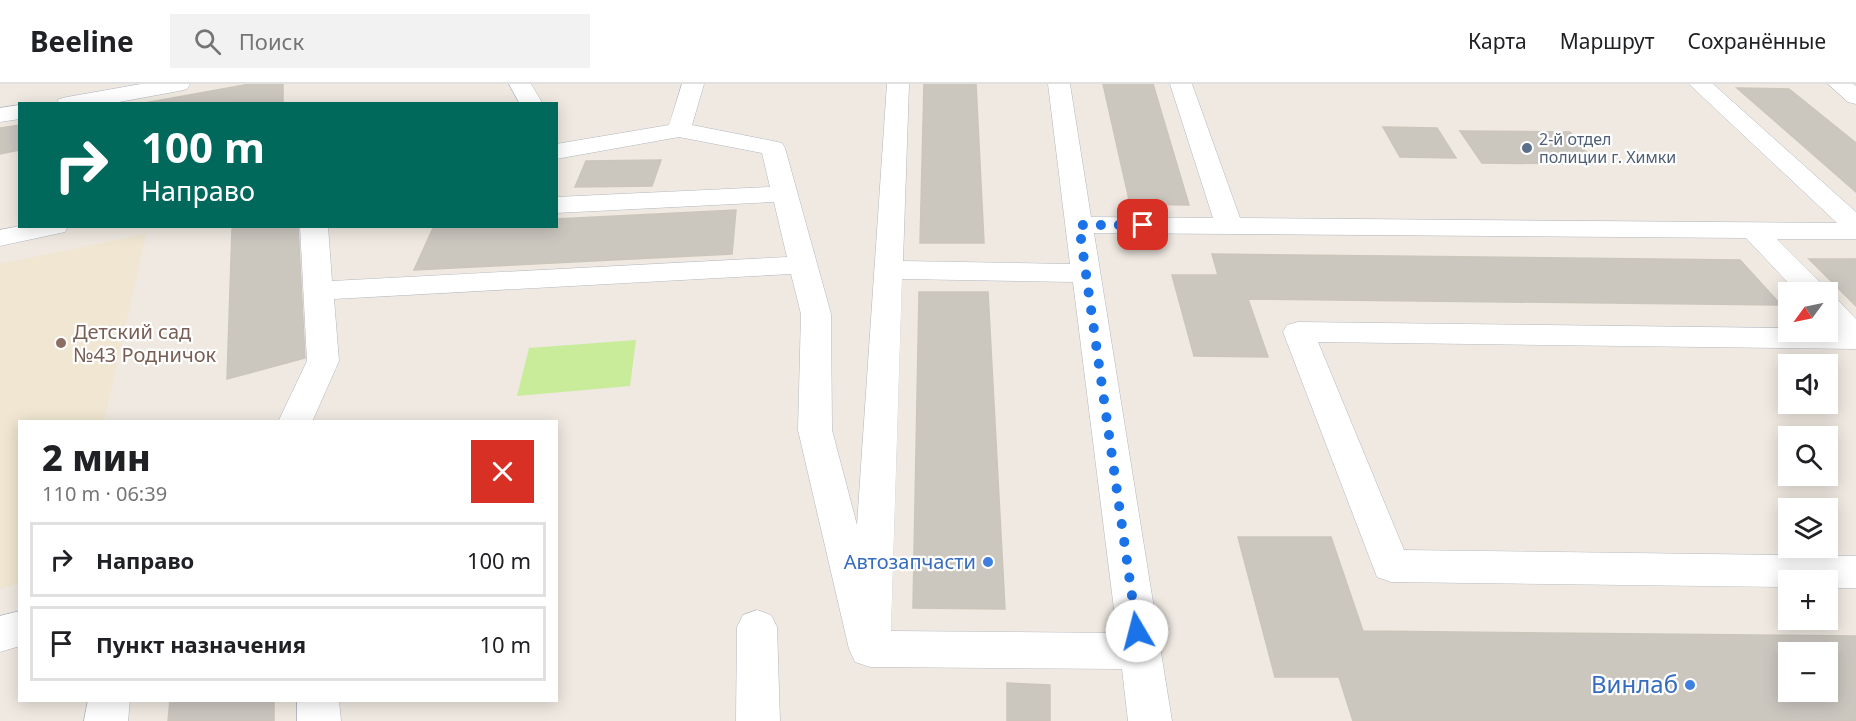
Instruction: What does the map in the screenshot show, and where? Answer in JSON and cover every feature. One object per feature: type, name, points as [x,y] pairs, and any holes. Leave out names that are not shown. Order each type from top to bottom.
[{"type":"street","points":[[79,102],[178,84]]},
{"type":"street","points":[[520,84],[531,102]]},
{"type":"street","points":[[679,130],[693,84]]},
{"type":"street","points":[[870,649],[898,84]]},
{"type":"street","points":[[1059,84],[1150,721]]},
{"type":"street","points":[[1182,84],[1229,226]]},
{"type":"street","points":[[1700,84],[1856,226]]},
{"type":"street","points":[[1839,84],[1856,98]]},
{"type":"street","points":[[0,115],[18,112]]},
{"type":"street","points":[[558,150],[679,130],[773,148],[816,314],[815,430],[870,649]]},
{"type":"street","points":[[558,205],[785,194]]},
{"type":"street","points":[[1079,225],[1856,231]]},
{"type":"street","points":[[0,238],[46,228]]},
{"type":"street","points":[[296,420],[323,361],[314,228]]},
{"type":"street","points":[[1754,231],[1803,282]]},
{"type":"street","points":[[318,291],[803,265]]},
{"type":"street","points":[[888,270],[1086,273]]},
{"type":"street","points":[[1838,319],[1856,338]]},
{"type":"street","points":[[1856,338],[1298,332],[1391,566],[1856,572]]},
{"type":"street","points":[[757,627],[758,721]]},
{"type":"street","points":[[0,634],[18,629]]},
{"type":"street","points":[[870,649],[1140,651]]},
{"type":"street","points":[[106,721],[108,702]]},
{"type":"street","points":[[318,702],[319,721]]},
{"type":"shaded area","name":"Детский сад №43 Родничок","points":[[146,234],[104,420],[18,420],[18,583],[0,589],[0,264]]},
{"type":"green space","points":[[636,340],[630,386],[517,396],[529,348]]},
{"type":"building","points":[[250,84],[283,84],[283,102],[150,102]]},
{"type":"building","points":[[924,84],[976,84],[984,243],[920,243]]},
{"type":"building","points":[[1103,84],[1153,84],[1189,205],[1130,204]]},
{"type":"building","points":[[1737,88],[1789,89],[1856,143],[1856,192]]},
{"type":"building","points":[[18,125],[18,150],[0,154],[0,128]]},
{"type":"building","points":[[1383,127],[1437,128],[1456,158],[1400,157]]},
{"type":"building","name":"2-й отдел полиции г. Химки","points":[[1460,131],[1570,132],[1596,164],[1482,163]]},
{"type":"building","points":[[661,160],[652,186],[575,187],[586,161]]},
{"type":"building","points":[[736,210],[732,254],[414,270],[433,228],[558,228],[558,219]]},
{"type":"building","points":[[298,228],[305,358],[227,379],[232,229]]},
{"type":"building","points":[[1212,254],[1740,260],[1778,302],[1778,305],[1248,299],[1268,357],[1194,356],[1172,275],[1218,275]]},
{"type":"building","points":[[1809,259],[1856,259],[1856,306],[1838,288],[1838,282],[1832,282]]},
{"type":"building","points":[[919,292],[988,292],[1005,609],[913,608]]},
{"type":"building","points":[[1238,537],[1331,537],[1363,631],[1856,636],[1856,721],[1353,721],[1339,677],[1275,677]]},
{"type":"building","points":[[1007,683],[1050,685],[1050,721],[1007,721]]},
{"type":"building","points":[[170,702],[274,702],[274,721],[168,721]]},
{"type":"place","name":"2-й отдел полиции г. Химки","points":[[1527,148]]},
{"type":"place","name":"Детский сад №43 Родничок","points":[[61,343]]},
{"type":"place","name":"Автозапчасти","points":[[988,562]]},
{"type":"place","name":"Винлаб","points":[[1690,685]]},
{"type":"route","points":[[1137,631],[1079,225],[1143,225]]}]
